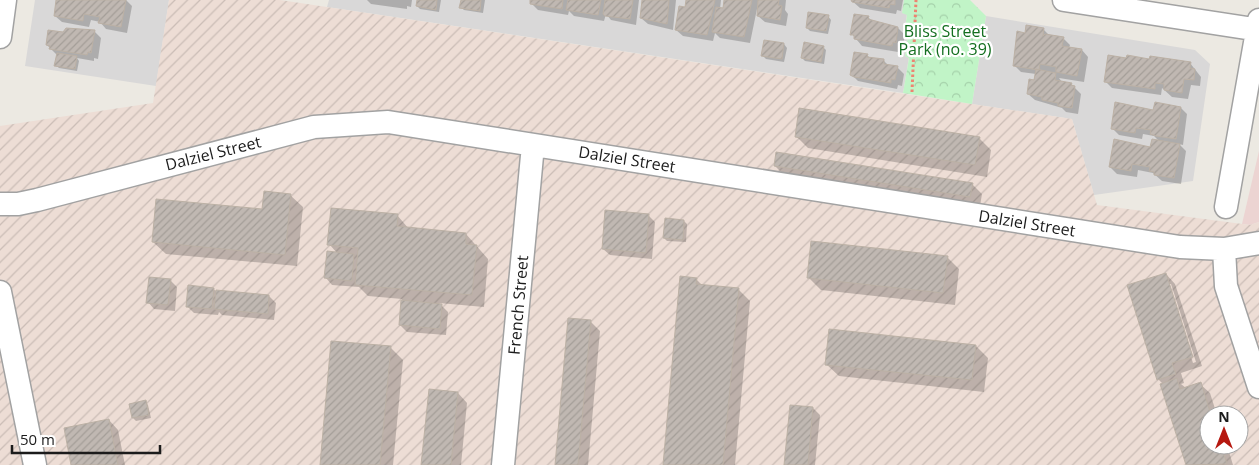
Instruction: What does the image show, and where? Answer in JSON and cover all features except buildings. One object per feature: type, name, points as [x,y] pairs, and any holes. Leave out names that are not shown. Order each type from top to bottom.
[{"type":"street","points":[[0,37],[5,0]]},
{"type":"street","points":[[1064,0],[1258,27],[1226,207]]},
{"type":"street","name":"Dalziel Street","points":[[0,204],[18,204],[37,200],[314,127],[388,122],[1180,247],[1224,249],[1259,243]]},
{"type":"street","name":"French Street","points":[[504,465],[533,144]]},
{"type":"street","points":[[1224,249],[1226,286],[1259,387]]},
{"type":"street","points":[[0,292],[35,465]]},
{"type":"path","points":[[912,92],[916,0]]},
{"type":"shaded area","points":[[35,0],[169,0],[156,86],[25,66]]},
{"type":"shaded area","points":[[169,0],[280,0],[1072,119],[1097,205],[1250,225],[1259,222],[1259,465],[0,465],[0,126],[153,103]]},
{"type":"shaded area","points":[[329,0],[904,0],[902,13],[907,14],[904,34],[908,35],[905,56],[909,57],[903,93],[327,7]]},
{"type":"shaded area","points":[[986,16],[1195,50],[1210,64],[1193,181],[1094,195],[1072,119],[972,104]]},
{"type":"shaded area","points":[[1259,151],[1259,222],[1250,225],[1242,224]]},
{"type":"green space","name":"Bliss Street Park (no. 39)","points":[[904,0],[970,0],[986,16],[972,104],[903,93],[909,58],[905,56],[908,35],[904,35],[907,15],[902,13]]}]
